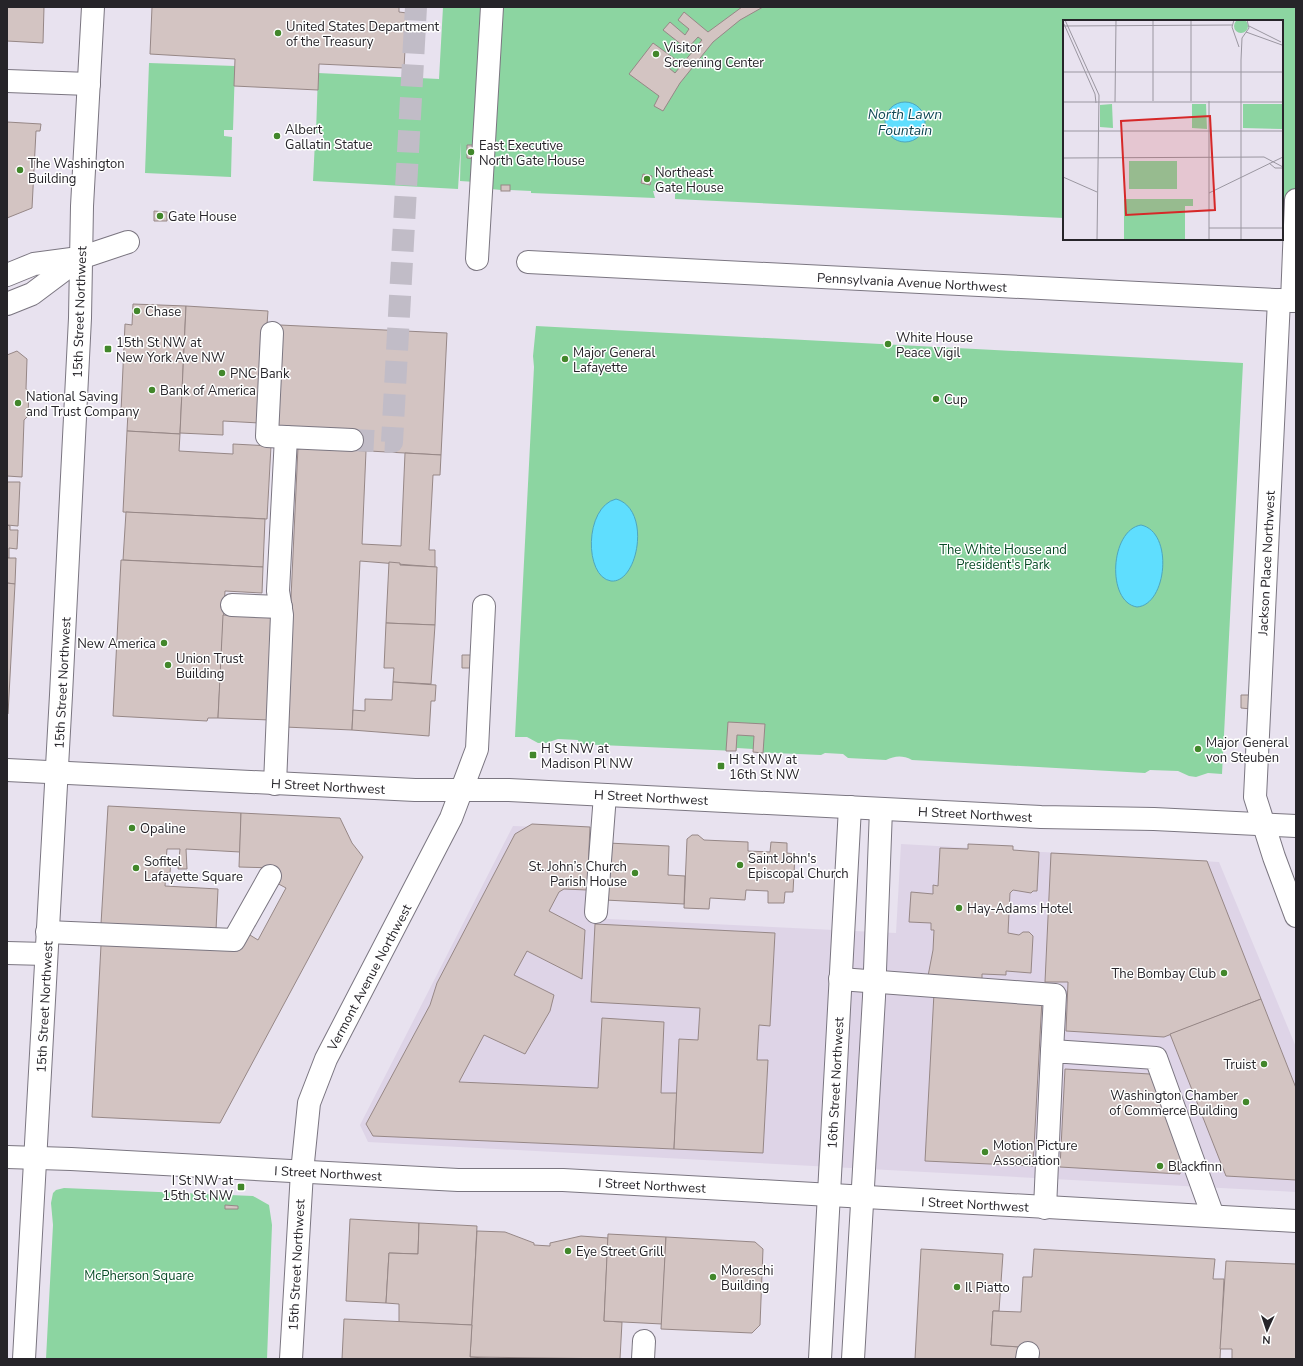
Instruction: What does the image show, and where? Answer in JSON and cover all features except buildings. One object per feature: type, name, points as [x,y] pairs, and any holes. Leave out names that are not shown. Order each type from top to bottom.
[{"type":"main road","name":"15th Street Northwest","points":[[24,1359],[80,318],[80,258],[93,7]]},
{"type":"main road","points":[[478,259],[492,7]]},
{"type":"main road","points":[[7,81],[89,84]]},
{"type":"main road","name":"Jackson Place Northwest","points":[[1296,200],[1255,797],[1263,824],[1296,916]]},
{"type":"main road","points":[[7,275],[34,264],[80,258],[128,242]]},
{"type":"main road","points":[[7,304],[32,294],[80,258]]},
{"type":"main road","name":"Pennsylvania Avenue Northwest","points":[[528,262],[1289,301]]},
{"type":"main road","points":[[272,332],[267,436],[352,440]]},
{"type":"main road","points":[[275,784],[282,615],[278,591],[286,437]]},
{"type":"main road","points":[[232,605],[281,607]]},
{"type":"main road","name":"Vermont Avenue Northwest","points":[[302,1172],[309,1103],[313,1089],[326,1059],[448,825],[463,790],[477,749],[484,606]]},
{"type":"main road","name":"H Street Northwest","points":[[7,770],[275,784],[415,790],[509,790],[1041,817],[1154,819],[1296,826]]},
{"type":"main road","points":[[596,912],[605,795]]},
{"type":"main road","name":"16th Street Northwest","points":[[820,1359],[850,808]]},
{"type":"main road","points":[[853,1359],[874,982],[881,809]]},
{"type":"main road","points":[[47,932],[234,940],[270,876]]},
{"type":"main road","points":[[7,953],[46,954]]},
{"type":"main road","points":[[840,979],[1055,995],[1045,1208]]},
{"type":"main road","points":[[1052,1051],[1156,1058],[1213,1216]]},
{"type":"main road","name":"I Street Northwest","points":[[7,1157],[458,1180],[563,1180],[1296,1221]]},
{"type":"main road","name":"15th Street Northwest","points":[[290,1359],[302,1172]]},
{"type":"shaded area","points":[[513,826],[593,829],[589,918],[896,933],[901,844],[1219,862],[1296,1047],[1296,1192],[368,1142],[360,1125]]},
{"type":"green space","points":[[443,7],[1296,7],[1296,224],[1283,224],[1283,20],[1063,20],[1063,218],[675,199],[675,192],[653,191],[655,198],[531,193],[531,191],[510,190],[510,185],[501,185],[501,190],[491,189],[491,183],[460,181],[461,142],[458,189],[313,181],[315,141],[323,141],[323,134],[316,133],[318,73],[439,79]]},
{"type":"green space","points":[[149,63],[235,66],[233,130],[224,130],[224,136],[232,137],[231,177],[145,173]]},
{"type":"green space","name":"The White House and President's Park","points":[[536,326],[1243,363],[1222,774],[1208,773],[1196,777],[1189,776],[1178,771],[1150,770],[1145,773],[912,760],[905,757],[886,760],[848,758],[843,754],[825,753],[821,755],[753,752],[753,749],[737,748],[736,751],[578,744],[578,740],[558,739],[546,743],[538,743],[527,737],[515,737],[534,367],[533,356]]},
{"type":"green space","name":"McPherson Square","points":[[64,1188],[253,1196],[269,1205],[272,1225],[267,1359],[46,1359],[53,1225],[51,1203],[53,1193],[56,1190]]},
{"type":"water","name":"North Lawn Fountain","points":[[909,102],[916,105],[922,111],[925,122],[924,130],[916,139],[909,142],[901,142],[894,139],[886,130],[885,118],[888,111],[897,103]]},
{"type":"water","points":[[616,499],[627,506],[634,516],[637,530],[637,545],[634,559],[628,571],[620,579],[611,581],[602,577],[596,568],[592,555],[591,542],[593,527],[598,515],[605,505]]},
{"type":"water","points":[[1141,525],[1152,530],[1159,540],[1163,568],[1160,582],[1155,594],[1147,603],[1137,607],[1127,602],[1120,593],[1116,580],[1116,566],[1118,552],[1123,539],[1131,530]]},
{"type":"tunnel","points":[[352,440],[392,442],[416,7]]},
{"type":"place","name":"United States Department of the Treasury","points":[[278,33]]},
{"type":"place","name":"Visitor Screening Center","points":[[656,54]]},
{"type":"place","name":"Albert Gallatin Statue","points":[[277,136]]},
{"type":"place","name":"East Executive North Gate House","points":[[471,152]]},
{"type":"place","name":"The Washington Building","points":[[20,170]]},
{"type":"place","name":"Northeast Gate House","points":[[647,179]]},
{"type":"place","name":"Gate House","points":[[160,216]]},
{"type":"place","name":"Chase","points":[[137,311]]},
{"type":"place","name":"White House Peace Vigil","points":[[888,344]]},
{"type":"place","name":"15th St NW at New York Ave NW","points":[[108,349]]},
{"type":"place","name":"Major General Lafayette","points":[[565,359]]},
{"type":"place","name":"PNC Bank","points":[[222,373]]},
{"type":"place","name":"Bank of America","points":[[152,390]]},
{"type":"place","name":"Cup","points":[[936,399]]},
{"type":"place","name":"National Saving and Trust Company","points":[[18,403]]},
{"type":"place","name":"New America","points":[[164,643]]},
{"type":"place","name":"Union Trust Building","points":[[168,665]]},
{"type":"place","name":"Major General von Steuben","points":[[1198,749]]},
{"type":"place","name":"H St NW at Madison Pl NW","points":[[533,755]]},
{"type":"place","name":"H St NW at 16th St NW","points":[[721,766]]},
{"type":"place","name":"Opaline","points":[[132,828]]},
{"type":"place","name":"Saint John's Episcopal Church","points":[[740,865]]},
{"type":"place","name":"Sofitel Lafayette Square","points":[[136,868]]},
{"type":"place","name":"St. John’s Church Parish House","points":[[635,873]]},
{"type":"place","name":"Hay-Adams Hotel","points":[[959,908]]},
{"type":"place","name":"The Bombay Club","points":[[1224,973]]},
{"type":"place","name":"Truist","points":[[1264,1064]]},
{"type":"place","name":"Washington Chamber of Commerce Building","points":[[1246,1102]]},
{"type":"place","name":"Motion Picture Association","points":[[985,1152]]},
{"type":"place","name":"Blackfinn","points":[[1160,1166]]},
{"type":"place","name":"I St NW at 15th St NW","points":[[241,1187]]},
{"type":"place","name":"Eye Street Grill","points":[[568,1251]]},
{"type":"place","name":"Moreschi Building","points":[[713,1277]]},
{"type":"place","name":"Il Piatto","points":[[957,1287]]}]
